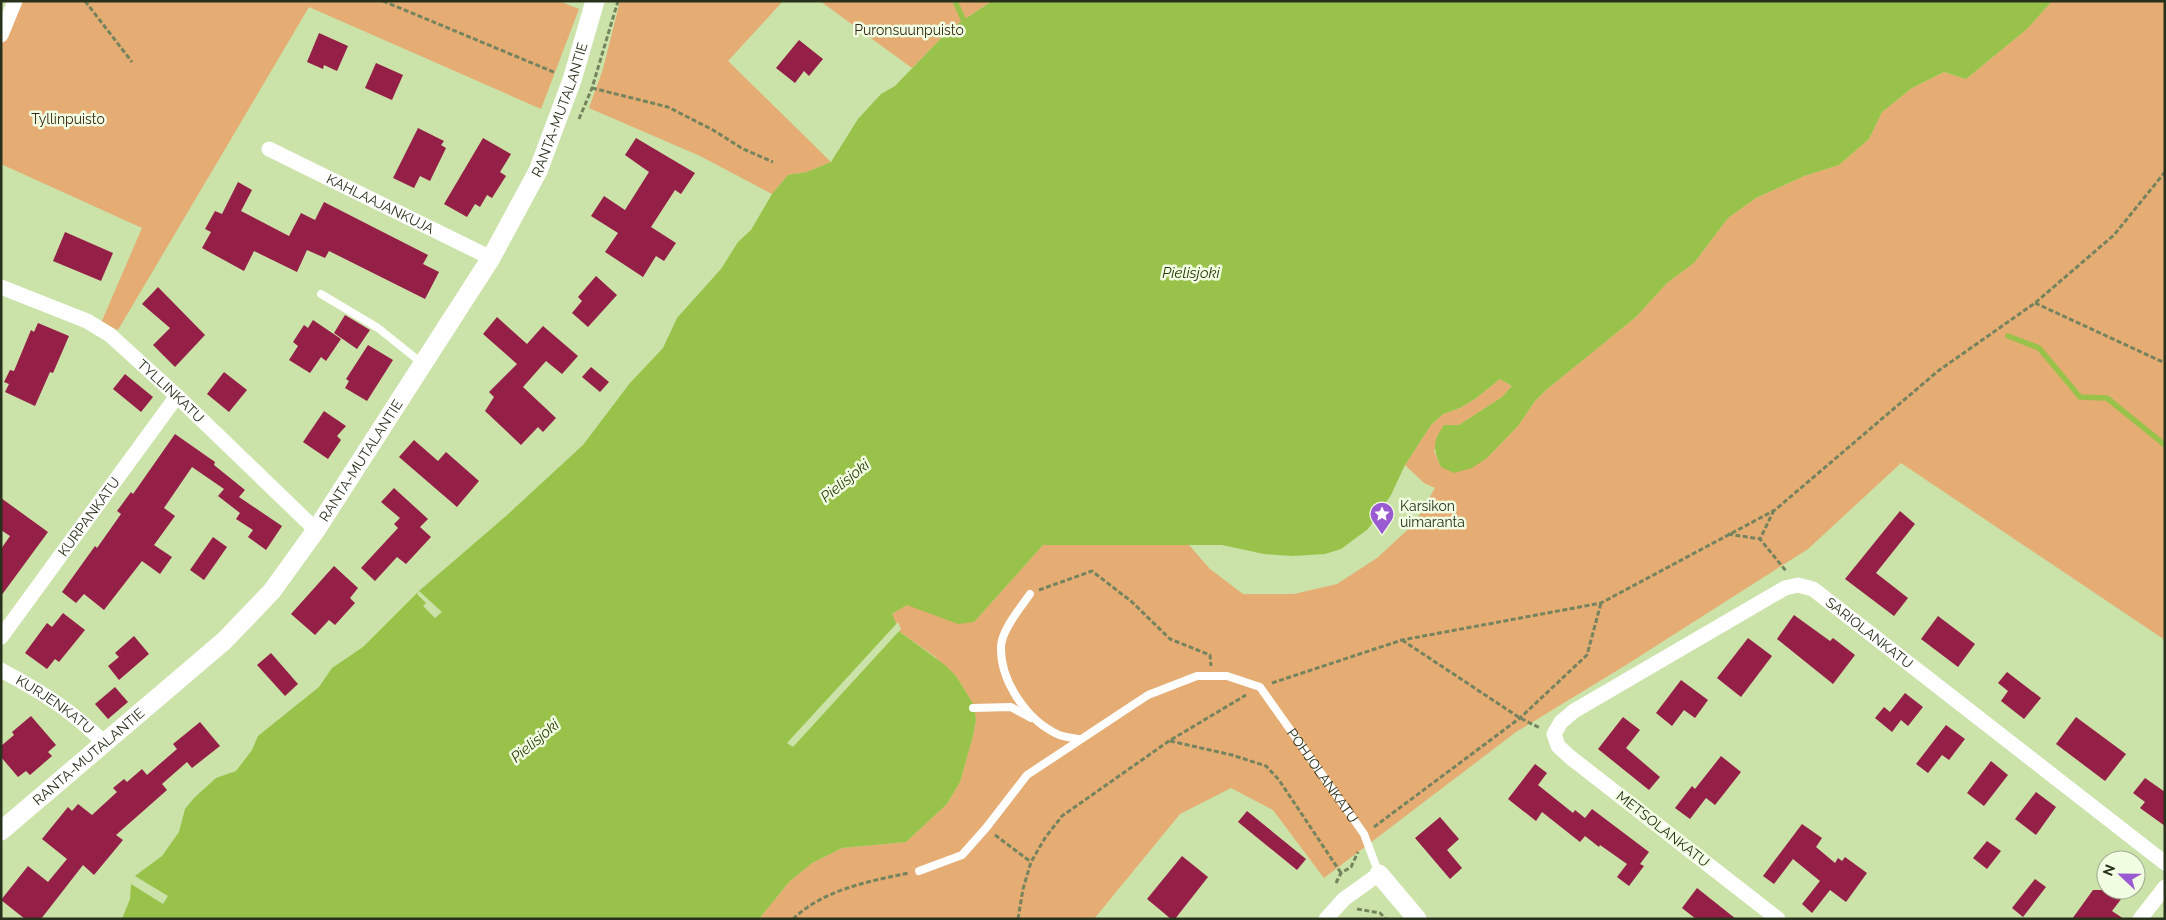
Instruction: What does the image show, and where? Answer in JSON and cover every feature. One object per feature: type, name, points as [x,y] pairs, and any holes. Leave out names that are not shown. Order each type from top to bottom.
[{"type":"street","points":[[1,35],[15,1]]},
{"type":"street","name":"RANTA-MUTALANTIE","points":[[1,830],[224,642],[272,591],[316,530],[491,258],[538,171],[572,80],[595,1]]},
{"type":"street","name":"KAHLAAJANKUJA","points":[[269,149],[491,258]]},
{"type":"street","name":"TYLLINKATU","points":[[1,287],[87,321],[110,335],[177,396],[316,530]]},
{"type":"street","name":"KURPANKATU","points":[[1,637],[177,396]]},
{"type":"street","points":[[1554,734],[1561,722],[1574,711],[1784,588],[1798,585]]},
{"type":"street","name":"SARIOLANKATU","points":[[1798,585],[1813,589],[2165,863]]},
{"type":"street","name":"KURJENKATU","points":[[1,670],[51,698],[79,718],[105,744]]},
{"type":"street","name":"METSOLANKATU","points":[[1554,734],[1558,746],[1570,757],[1778,919]]},
{"type":"street","points":[[1326,919],[1344,899],[1379,874]]},
{"type":"street","name":"POHJOLANKATU","points":[[1379,874],[1418,919]]},
{"type":"street","points":[[2140,919],[2165,887]]},
{"type":"lane","points":[[321,294],[378,328],[424,364]]},
{"type":"lane","points":[[1030,594],[1012,619],[1000,646],[1004,673],[1033,719]]},
{"type":"lane","points":[[919,871],[962,855],[986,828],[1027,775],[1148,695],[1196,676],[1227,676],[1260,687]]},
{"type":"lane","name":"POHJOLANKATU","points":[[1260,687],[1364,834],[1379,874]]},
{"type":"lane","points":[[972,708],[1011,707],[1057,734],[1079,739]]},
{"type":"path","points":[[85,1],[132,62]]},
{"type":"path","points":[[383,1],[592,88],[668,106],[713,130],[743,150],[773,162]]},
{"type":"path","points":[[592,88],[618,1]]},
{"type":"path","points":[[1018,919],[1022,889],[1031,862],[1045,838],[1062,816],[1169,740],[1260,687],[1402,640],[1601,603],[1727,533],[1774,510],[1938,371],[2034,303],[2114,235],[2165,172]]},
{"type":"path","points":[[2034,303],[2165,363]]},
{"type":"path","points":[[1760,539],[1774,510]]},
{"type":"path","points":[[1727,533],[1760,539],[1798,585]]},
{"type":"path","points":[[1030,594],[1092,571],[1132,602],[1170,639],[1210,655],[1212,676]]},
{"type":"path","points":[[1169,740],[1232,755],[1266,766],[1279,780],[1341,873],[1350,867],[1355,860],[1364,834],[1520,718],[1587,655],[1601,603]]},
{"type":"path","points":[[1402,640],[1520,718],[1554,734]]},
{"type":"path","points":[[986,828],[1031,862]]},
{"type":"path","points":[[793,919],[806,906],[840,890],[883,878],[919,871]]},
{"type":"green space","name":"Tyllinpuisto","points":[[19,1],[559,1],[579,9],[541,109],[309,7],[118,330],[101,323],[142,228],[1,164],[1,43]]},
{"type":"green space","points":[[620,1],[783,1],[728,61],[831,162],[807,172],[788,175],[772,194],[700,156],[589,108],[603,69]]},
{"type":"green space","name":"Puronsuunpuisto","points":[[820,1],[992,1],[950,29],[912,68]]},
{"type":"green space","points":[[2052,1],[2165,1],[2165,640],[1901,463],[1808,549],[1626,665],[1516,732],[1324,878],[1273,810],[1231,788],[1180,814],[1094,919],[759,919],[789,882],[812,863],[842,848],[906,842],[947,804],[960,782],[976,720],[974,705],[956,676],[934,656],[900,632],[892,614],[907,605],[974,622],[1043,545],[1189,545],[1210,569],[1243,594],[1294,594],[1337,584],[1377,558],[1415,523],[1435,488],[1424,483],[1405,465],[1431,425],[1443,414],[1460,408],[1475,399],[1500,379],[1512,386],[1502,397],[1459,425],[1444,425],[1434,451],[1441,467],[1487,458],[1518,426],[1535,401],[1546,390],[1636,317],[1667,283],[1694,263],[1728,218],[1756,198],[1804,176],[1839,165],[1869,139],[1882,112],[1912,88],[1944,72],[1966,79],[2027,29]]},
{"type":"water","name":"Pielisjoki","points":[[992,1],[2052,1],[2027,29],[1966,79],[1944,72],[1912,88],[1882,112],[1869,139],[1839,165],[1804,176],[1756,198],[1728,218],[1694,263],[1667,283],[1636,317],[1546,390],[1535,401],[1518,426],[1487,458],[1472,468],[1454,473],[1441,467],[1435,450],[1437,436],[1444,425],[1459,425],[1502,397],[1512,386],[1500,379],[1475,399],[1460,408],[1443,414],[1431,425],[1405,465],[1391,495],[1368,529],[1341,549],[1325,554],[1293,556],[1264,554],[1222,545],[1043,545],[974,622],[958,624],[907,605],[892,614],[900,632],[945,665],[956,676],[974,705],[976,720],[960,782],[947,804],[906,842],[842,848],[812,863],[789,882],[759,919],[122,919],[130,899],[131,884],[135,876],[162,856],[179,832],[185,809],[194,798],[216,778],[236,771],[252,750],[258,736],[319,687],[332,668],[363,647],[419,591],[506,516],[583,445],[630,383],[663,348],[677,318],[721,269],[738,242],[751,230],[772,194],[788,175],[807,172],[831,162],[858,119],[881,94],[895,86],[950,29]]},
{"type":"pier","points":[[419,591],[442,612],[435,618],[423,606],[426,603],[417,594]]},
{"type":"pier","points":[[898,622],[901,629],[793,747],[787,743]]},
{"type":"pier","points":[[135,876],[168,896],[163,904],[131,884]]},
{"type":"building","points":[[319,33],[348,46],[337,71],[324,65],[323,69],[307,62]]},
{"type":"building","points":[[799,40],[823,59],[809,76],[804,71],[795,83],[776,68]]},
{"type":"building","points":[[376,63],[403,75],[392,100],[365,88]]},
{"type":"building","points":[[418,128],[444,141],[441,145],[446,148],[430,181],[420,176],[414,188],[393,178]]},
{"type":"building","points":[[483,138],[511,154],[500,172],[506,176],[492,198],[487,195],[480,207],[475,204],[467,217],[444,204]]},
{"type":"building","points":[[636,138],[695,173],[681,194],[675,190],[651,227],[676,243],[664,261],[656,256],[643,277],[605,252],[618,233],[591,216],[604,196],[625,210],[649,172],[625,155]]},
{"type":"building","points":[[238,182],[252,190],[241,211],[289,236],[301,213],[315,220],[324,202],[428,255],[423,264],[439,272],[425,299],[329,251],[325,258],[307,250],[297,272],[254,251],[244,271],[202,248],[211,232],[205,229],[215,211],[222,214]]},
{"type":"building","points":[[65,232],[113,253],[101,281],[53,261]]},
{"type":"building","points":[[596,276],[617,295],[588,327],[572,313],[582,301],[578,297]]},
{"type":"building","points":[[158,287],[205,335],[175,367],[153,345],[170,328],[142,304]]},
{"type":"building","points":[[345,315],[370,330],[357,349],[334,333]]},
{"type":"building","points":[[497,317],[527,344],[543,326],[578,356],[562,374],[546,361],[523,387],[556,418],[543,432],[538,427],[521,445],[485,411],[494,397],[489,392],[517,364],[483,334]]},
{"type":"building","points":[[313,320],[341,339],[326,361],[321,357],[310,373],[289,360],[298,346],[293,342],[304,325],[308,328]]},
{"type":"building","points":[[38,323],[69,336],[53,373],[50,372],[35,406],[5,392],[9,384],[4,382],[10,370],[14,371],[31,330],[34,332]]},
{"type":"building","points":[[368,345],[393,360],[367,401],[345,388],[349,381],[346,379]]},
{"type":"building","points":[[591,367],[609,382],[600,392],[582,377]]},
{"type":"building","points":[[224,372],[247,390],[229,412],[207,394]]},
{"type":"building","points":[[125,374],[153,397],[141,412],[113,389]]},
{"type":"building","points":[[324,411],[346,426],[337,436],[341,440],[328,459],[303,442]]},
{"type":"building","points":[[175,434],[215,462],[214,465],[245,490],[239,497],[282,526],[266,550],[248,537],[253,530],[236,519],[240,513],[218,496],[224,489],[192,467],[164,508],[175,516],[154,545],[172,557],[160,574],[142,561],[104,610],[84,594],[76,603],[62,592],[95,546],[97,548],[121,514],[117,511],[131,492],[133,494]]},
{"type":"building","points":[[414,440],[438,461],[446,452],[479,481],[457,507],[399,457]]},
{"type":"building","points":[[394,488],[428,519],[420,527],[431,537],[406,564],[397,557],[375,581],[361,568],[398,528],[394,524],[400,518],[381,502]]},
{"type":"building","points":[[1,498],[48,532],[1,596],[1,549],[10,536],[1,530]]},
{"type":"building","points":[[1900,511],[1915,524],[1876,573],[1908,598],[1894,616],[1845,579]]},
{"type":"building","points":[[213,537],[227,547],[204,580],[190,570]]},
{"type":"building","points":[[334,566],[358,588],[350,598],[355,603],[335,625],[329,620],[315,635],[291,614]]},
{"type":"building","points":[[63,613],[85,630],[59,662],[55,659],[47,669],[25,653],[47,623],[52,627]]},
{"type":"building","points":[[1794,615],[1830,641],[1833,638],[1855,655],[1833,684],[1777,639]]},
{"type":"building","points":[[1938,616],[1975,644],[1958,667],[1921,639]]},
{"type":"building","points":[[134,636],[149,654],[119,680],[108,666],[119,657],[115,653]]},
{"type":"building","points":[[1748,638],[1772,656],[1741,697],[1717,678]]},
{"type":"building","points":[[271,653],[298,684],[285,696],[257,665]]},
{"type":"building","points":[[2007,672],[2041,698],[2024,719],[2001,701],[2008,691],[1998,683]]},
{"type":"building","points":[[1681,680],[1708,700],[1695,718],[1684,710],[1672,726],[1656,713]]},
{"type":"building","points":[[115,687],[128,702],[108,719],[95,704]]},
{"type":"building","points":[[1905,693],[1923,707],[1908,726],[1901,720],[1892,732],[1875,718],[1884,707],[1890,712]]},
{"type":"building","points":[[31,716],[56,745],[48,752],[52,756],[30,775],[26,771],[18,777],[1,757],[1,746],[14,735],[12,732]]},
{"type":"building","points":[[1623,717],[1640,730],[1626,748],[1660,777],[1649,790],[1598,749]]},
{"type":"building","points":[[2076,717],[2126,754],[2105,781],[2056,744]]},
{"type":"building","points":[[200,722],[220,746],[192,768],[187,762],[162,784],[167,790],[116,835],[123,840],[94,875],[83,865],[41,919],[25,919],[1,900],[28,866],[48,882],[67,859],[42,839],[68,807],[72,811],[78,804],[92,815],[117,792],[113,788],[124,779],[127,782],[142,769],[147,775],[177,749],[173,744]]},
{"type":"building","points":[[1946,725],[1965,739],[1949,760],[1942,755],[1928,773],[1916,764]]},
{"type":"building","points":[[1721,756],[1741,772],[1715,805],[1706,798],[1690,819],[1675,808],[1692,786],[1695,789]]},
{"type":"building","points":[[1991,761],[2008,775],[1984,806],[1967,793]]},
{"type":"building","points":[[1535,764],[1547,773],[1538,785],[1573,813],[1575,810],[1585,818],[1592,809],[1649,852],[1640,864],[1644,866],[1629,886],[1617,877],[1627,864],[1585,836],[1580,842],[1542,812],[1536,821],[1508,799]]},
{"type":"building","points":[[2145,778],[2165,792],[2165,826],[2140,808],[2145,802],[2133,793]]},
{"type":"building","points":[[2036,792],[2056,807],[2036,835],[2015,819]]},
{"type":"building","points":[[1247,811],[1306,859],[1297,870],[1238,822]]},
{"type":"building","points":[[1440,817],[1459,839],[1447,850],[1462,868],[1450,879],[1415,838]]},
{"type":"building","points":[[1802,824],[1822,838],[1816,847],[1835,863],[1838,858],[1842,861],[1845,857],[1867,873],[1846,902],[1830,890],[1812,913],[1802,904],[1820,881],[1793,859],[1774,884],[1763,876]]},
{"type":"building","points":[[1987,841],[2001,851],[1987,869],[1973,858]]},
{"type":"building","points":[[1182,856],[1208,877],[1175,919],[1171,919],[1147,899]]},
{"type":"building","points":[[2035,879],[2046,887],[2023,917],[2012,908]]},
{"type":"building","points":[[1697,888],[1736,919],[1696,919],[1682,908]]},
{"type":"building","points":[[2093,890],[2096,890],[2096,900],[2120,900],[2112,911],[2124,919],[2072,919]]},
{"type":"waterway","points":[[955,1],[964,21]]},
{"type":"waterway","points":[[2008,336],[2039,348],[2080,397],[2107,398],[2165,445]]},
{"type":"place","name":"Karsikon uimaranta","points":[[1382,535]]}]
